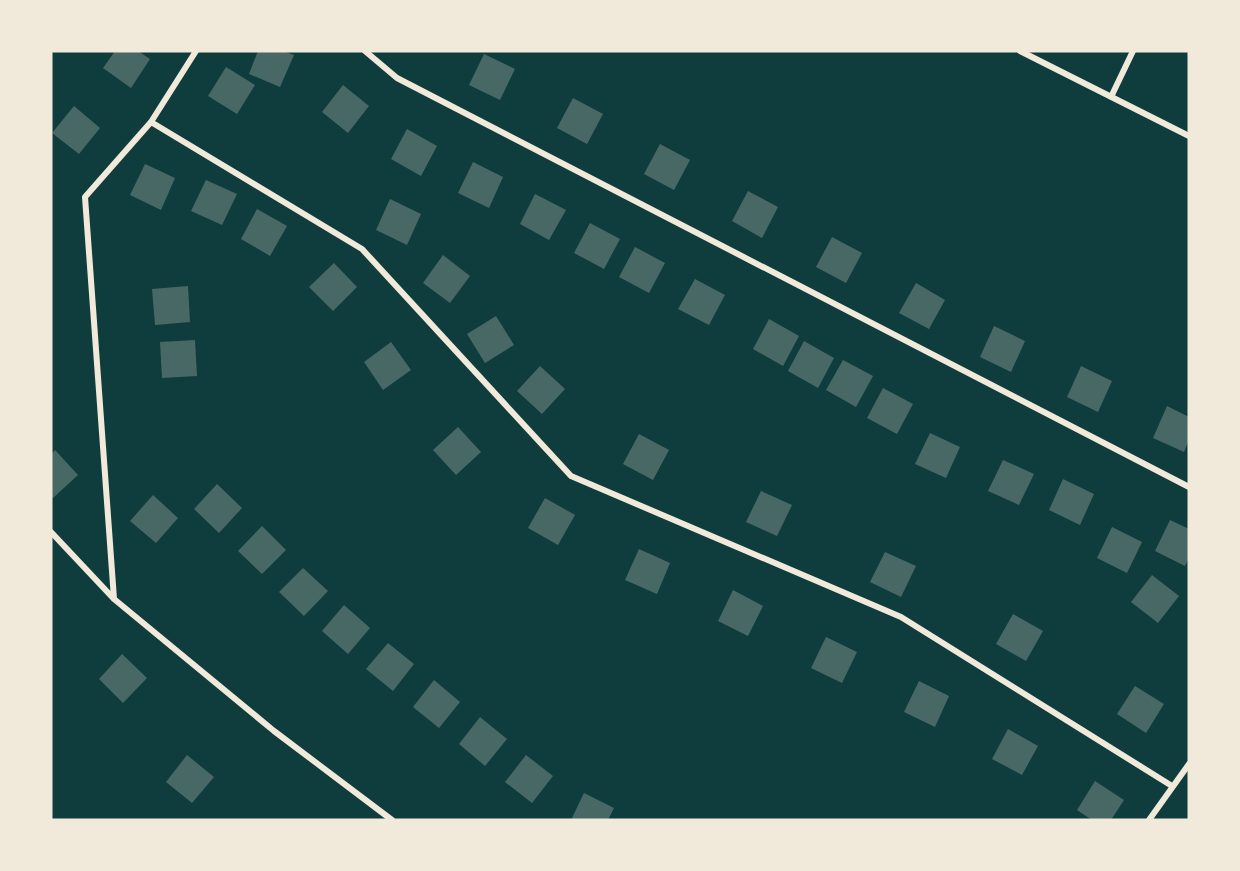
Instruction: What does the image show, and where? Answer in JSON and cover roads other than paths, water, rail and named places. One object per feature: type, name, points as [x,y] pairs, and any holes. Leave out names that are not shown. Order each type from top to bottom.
[{"type":"street","points":[[114,599],[85,197],[151,122],[196,51]]},
{"type":"street","points":[[364,51],[397,78],[1189,487]]},
{"type":"street","points":[[1020,51],[1189,136]]},
{"type":"street","points":[[1111,97],[1133,51]]},
{"type":"street","points":[[151,122],[362,249],[571,476],[901,617],[1172,786]]},
{"type":"street","points":[[51,532],[114,599],[274,731],[392,820]]},
{"type":"street","points":[[1149,820],[1189,764]]}]
